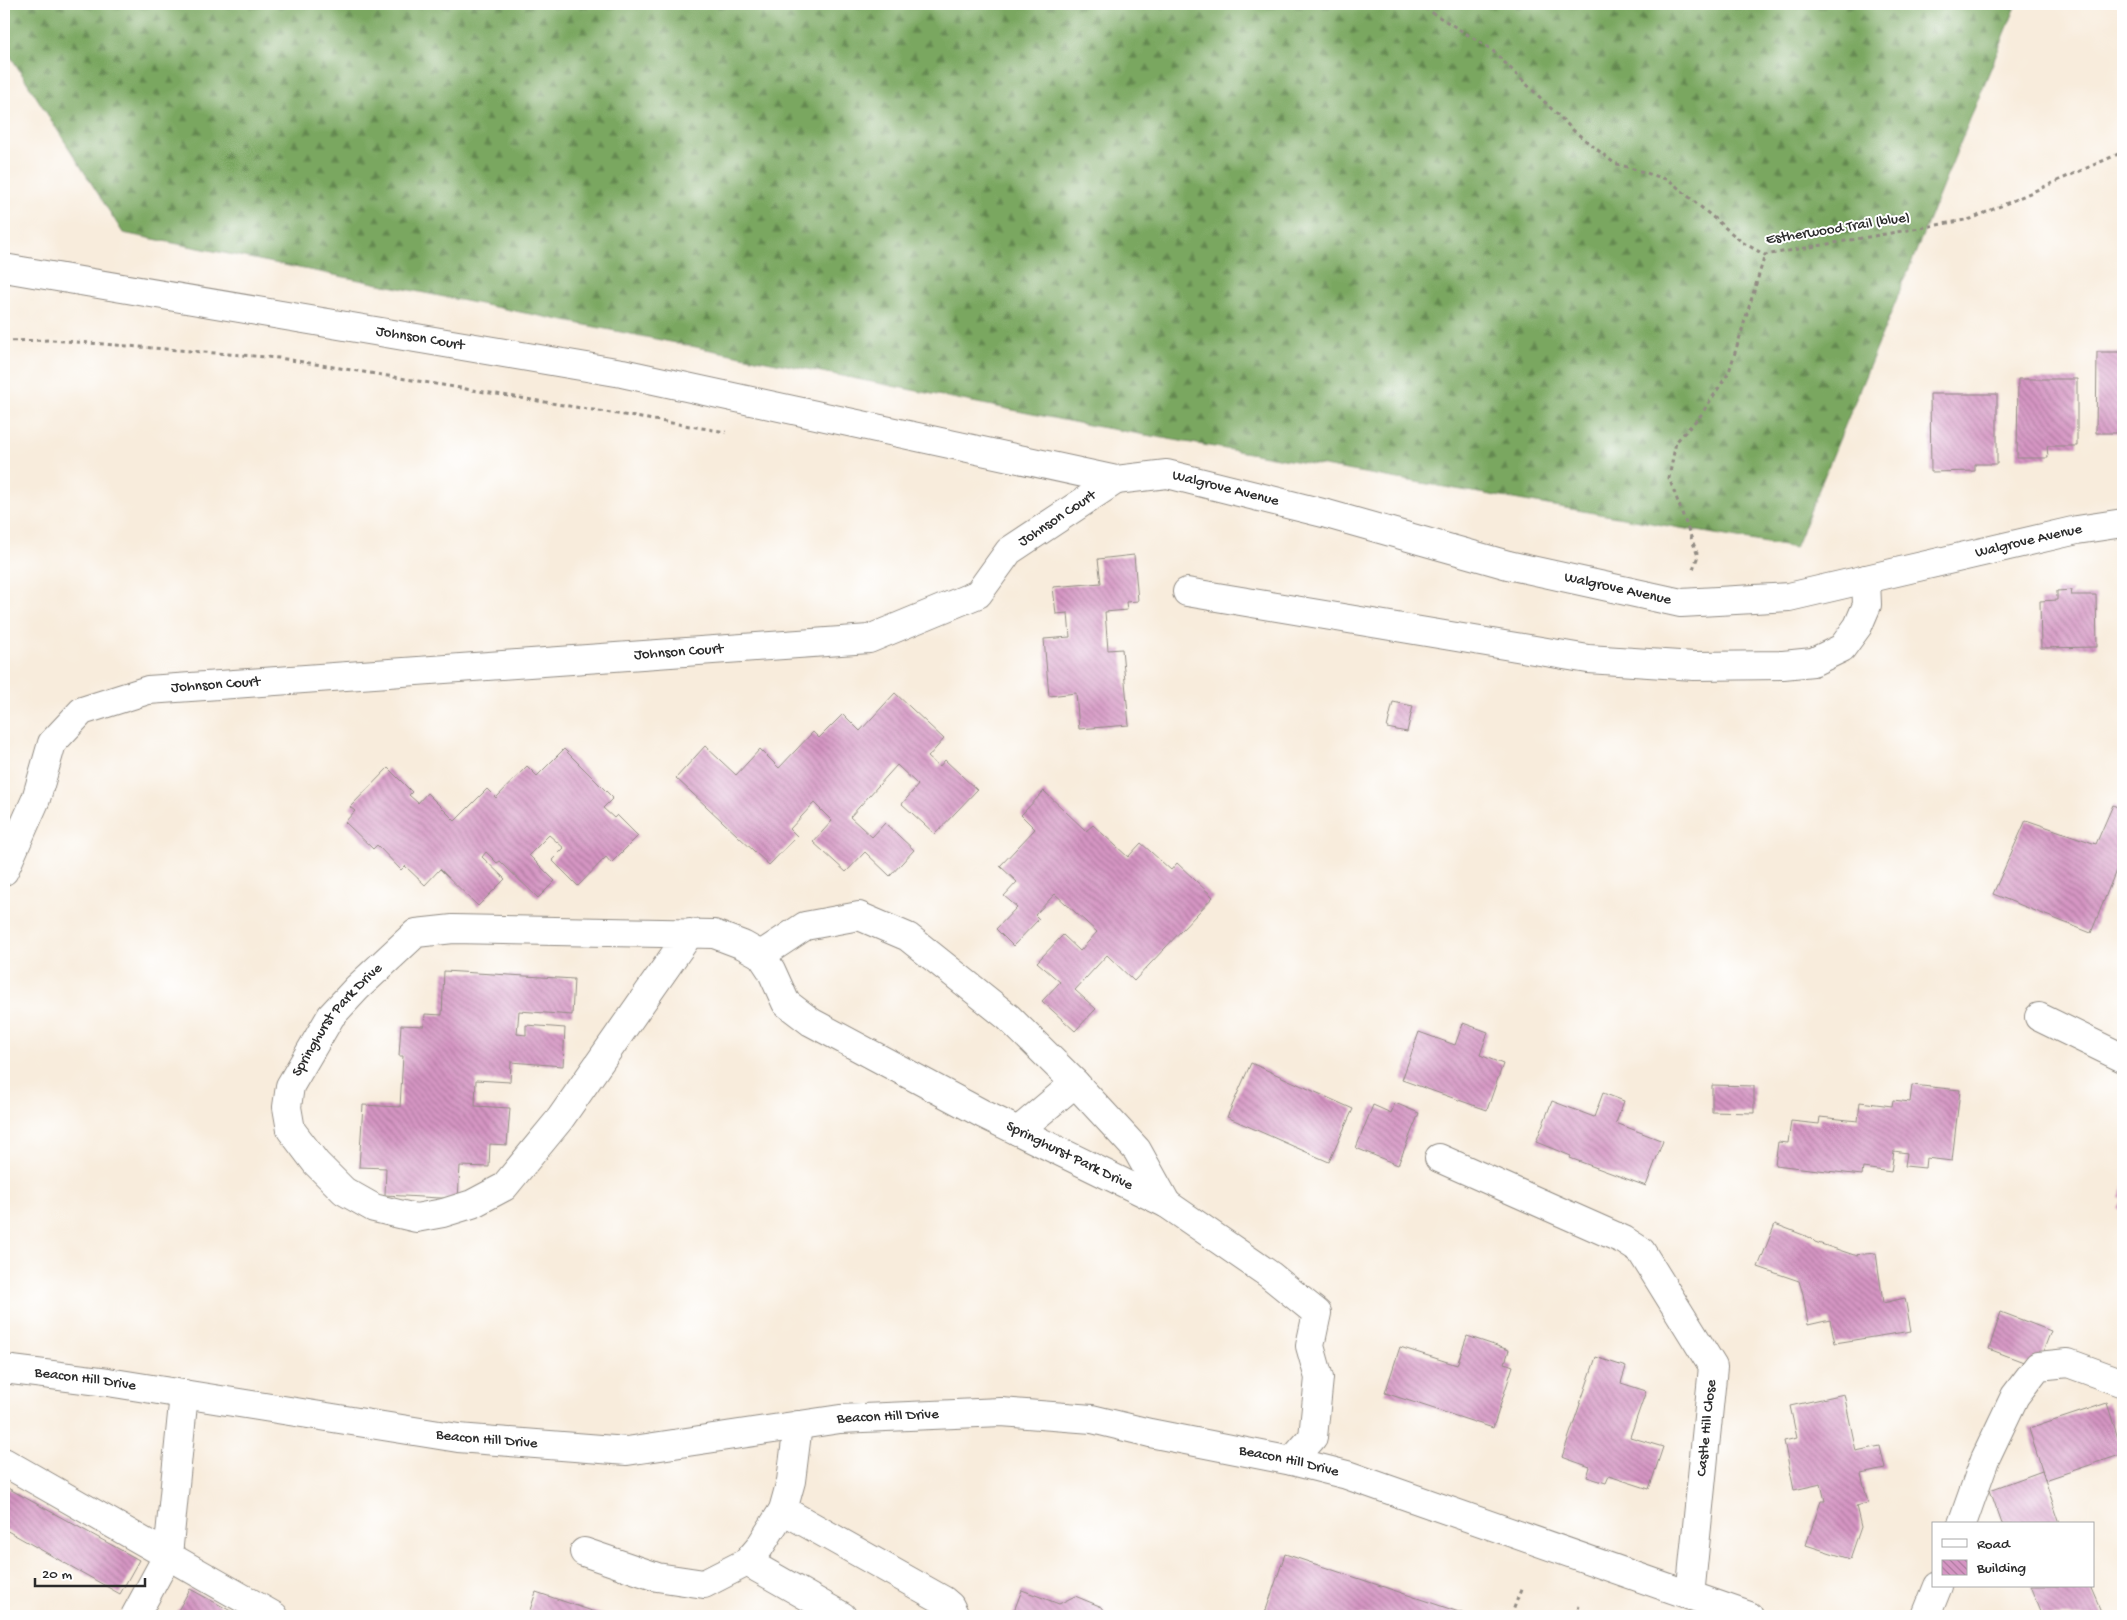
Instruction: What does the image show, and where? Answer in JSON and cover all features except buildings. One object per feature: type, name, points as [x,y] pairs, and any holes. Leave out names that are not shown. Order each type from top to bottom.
[{"type":"street","name":"Johnson Court","points":[[4,268],[622,373],[1116,480]]},
{"type":"street","name":"Walgrove Avenue","points":[[1116,480],[1167,474],[1328,514],[1508,565],[1681,604],[1789,598],[2077,530],[2123,523]]},
{"type":"street","name":"Johnson Court","points":[[4,872],[36,799],[52,743],[82,711],[148,690],[869,639],[978,594],[1009,551],[1116,480]]},
{"type":"street","points":[[1187,592],[1588,659],[1694,666],[1783,665],[1813,662],[1842,648],[1858,626],[1867,604],[1866,579]]},
{"type":"street","points":[[761,955],[805,926],[858,916],[908,937],[1008,1017],[1075,1083],[1137,1150],[1167,1204]]},
{"type":"street","name":"Springhurst Park Drive","points":[[690,933],[560,1119],[504,1187],[472,1204],[443,1213],[416,1218],[374,1208],[344,1191],[316,1163],[291,1130],[287,1108],[290,1086],[331,1016],[357,988],[416,933],[453,929],[690,933],[714,934],[744,944],[761,955],[786,1002],[811,1022],[1018,1131],[1167,1204],[1270,1275],[1316,1313],[1310,1346],[1319,1378],[1314,1437],[1292,1462]]},
{"type":"street","points":[[2039,1017],[2123,1058]]},
{"type":"street","points":[[1018,1131],[1075,1083]]},
{"type":"street","name":"Castle Hill Close","points":[[1439,1158],[1624,1240],[1641,1251],[1713,1367],[1690,1596]]},
{"type":"street","points":[[1963,1522],[1985,1459],[2015,1396],[2038,1366],[2068,1364],[2123,1383]]},
{"type":"street","name":"Beacon Hill Drive","points":[[4,1368],[184,1394],[458,1438],[627,1451],[840,1419],[1002,1412],[1092,1419],[1150,1434],[1292,1462],[1347,1475],[1749,1616]]},
{"type":"street","points":[[135,1616],[168,1555],[184,1394]]},
{"type":"street","points":[[584,1552],[657,1577],[704,1584],[747,1562],[759,1548],[783,1510],[791,1481],[798,1425]]},
{"type":"street","points":[[4,1462],[274,1616]]},
{"type":"street","points":[[783,1510],[943,1600],[950,1606],[955,1616]]},
{"type":"street","points":[[747,1562],[842,1616]]},
{"type":"street","points":[[1926,1616],[1937,1588]]},
{"type":"path","name":"Estherwood Trail (blue)","points":[[1418,4],[1491,49],[1574,131],[1614,163],[1669,180],[1742,242],[1765,255],[1971,219],[2123,152]]},
{"type":"path","points":[[1681,604],[1698,556],[1669,478],[1676,442],[1701,415],[1729,372],[1765,255]]},
{"type":"path","points":[[4,341],[52,340],[279,358],[729,432]]},
{"type":"path","points":[[1511,1616],[1522,1588]]},
{"type":"path","points":[[1576,1616],[1579,1606]]},
{"type":"green space","points":[[4,4],[2017,4],[1795,548],[1088,425],[123,233],[4,46]]}]
